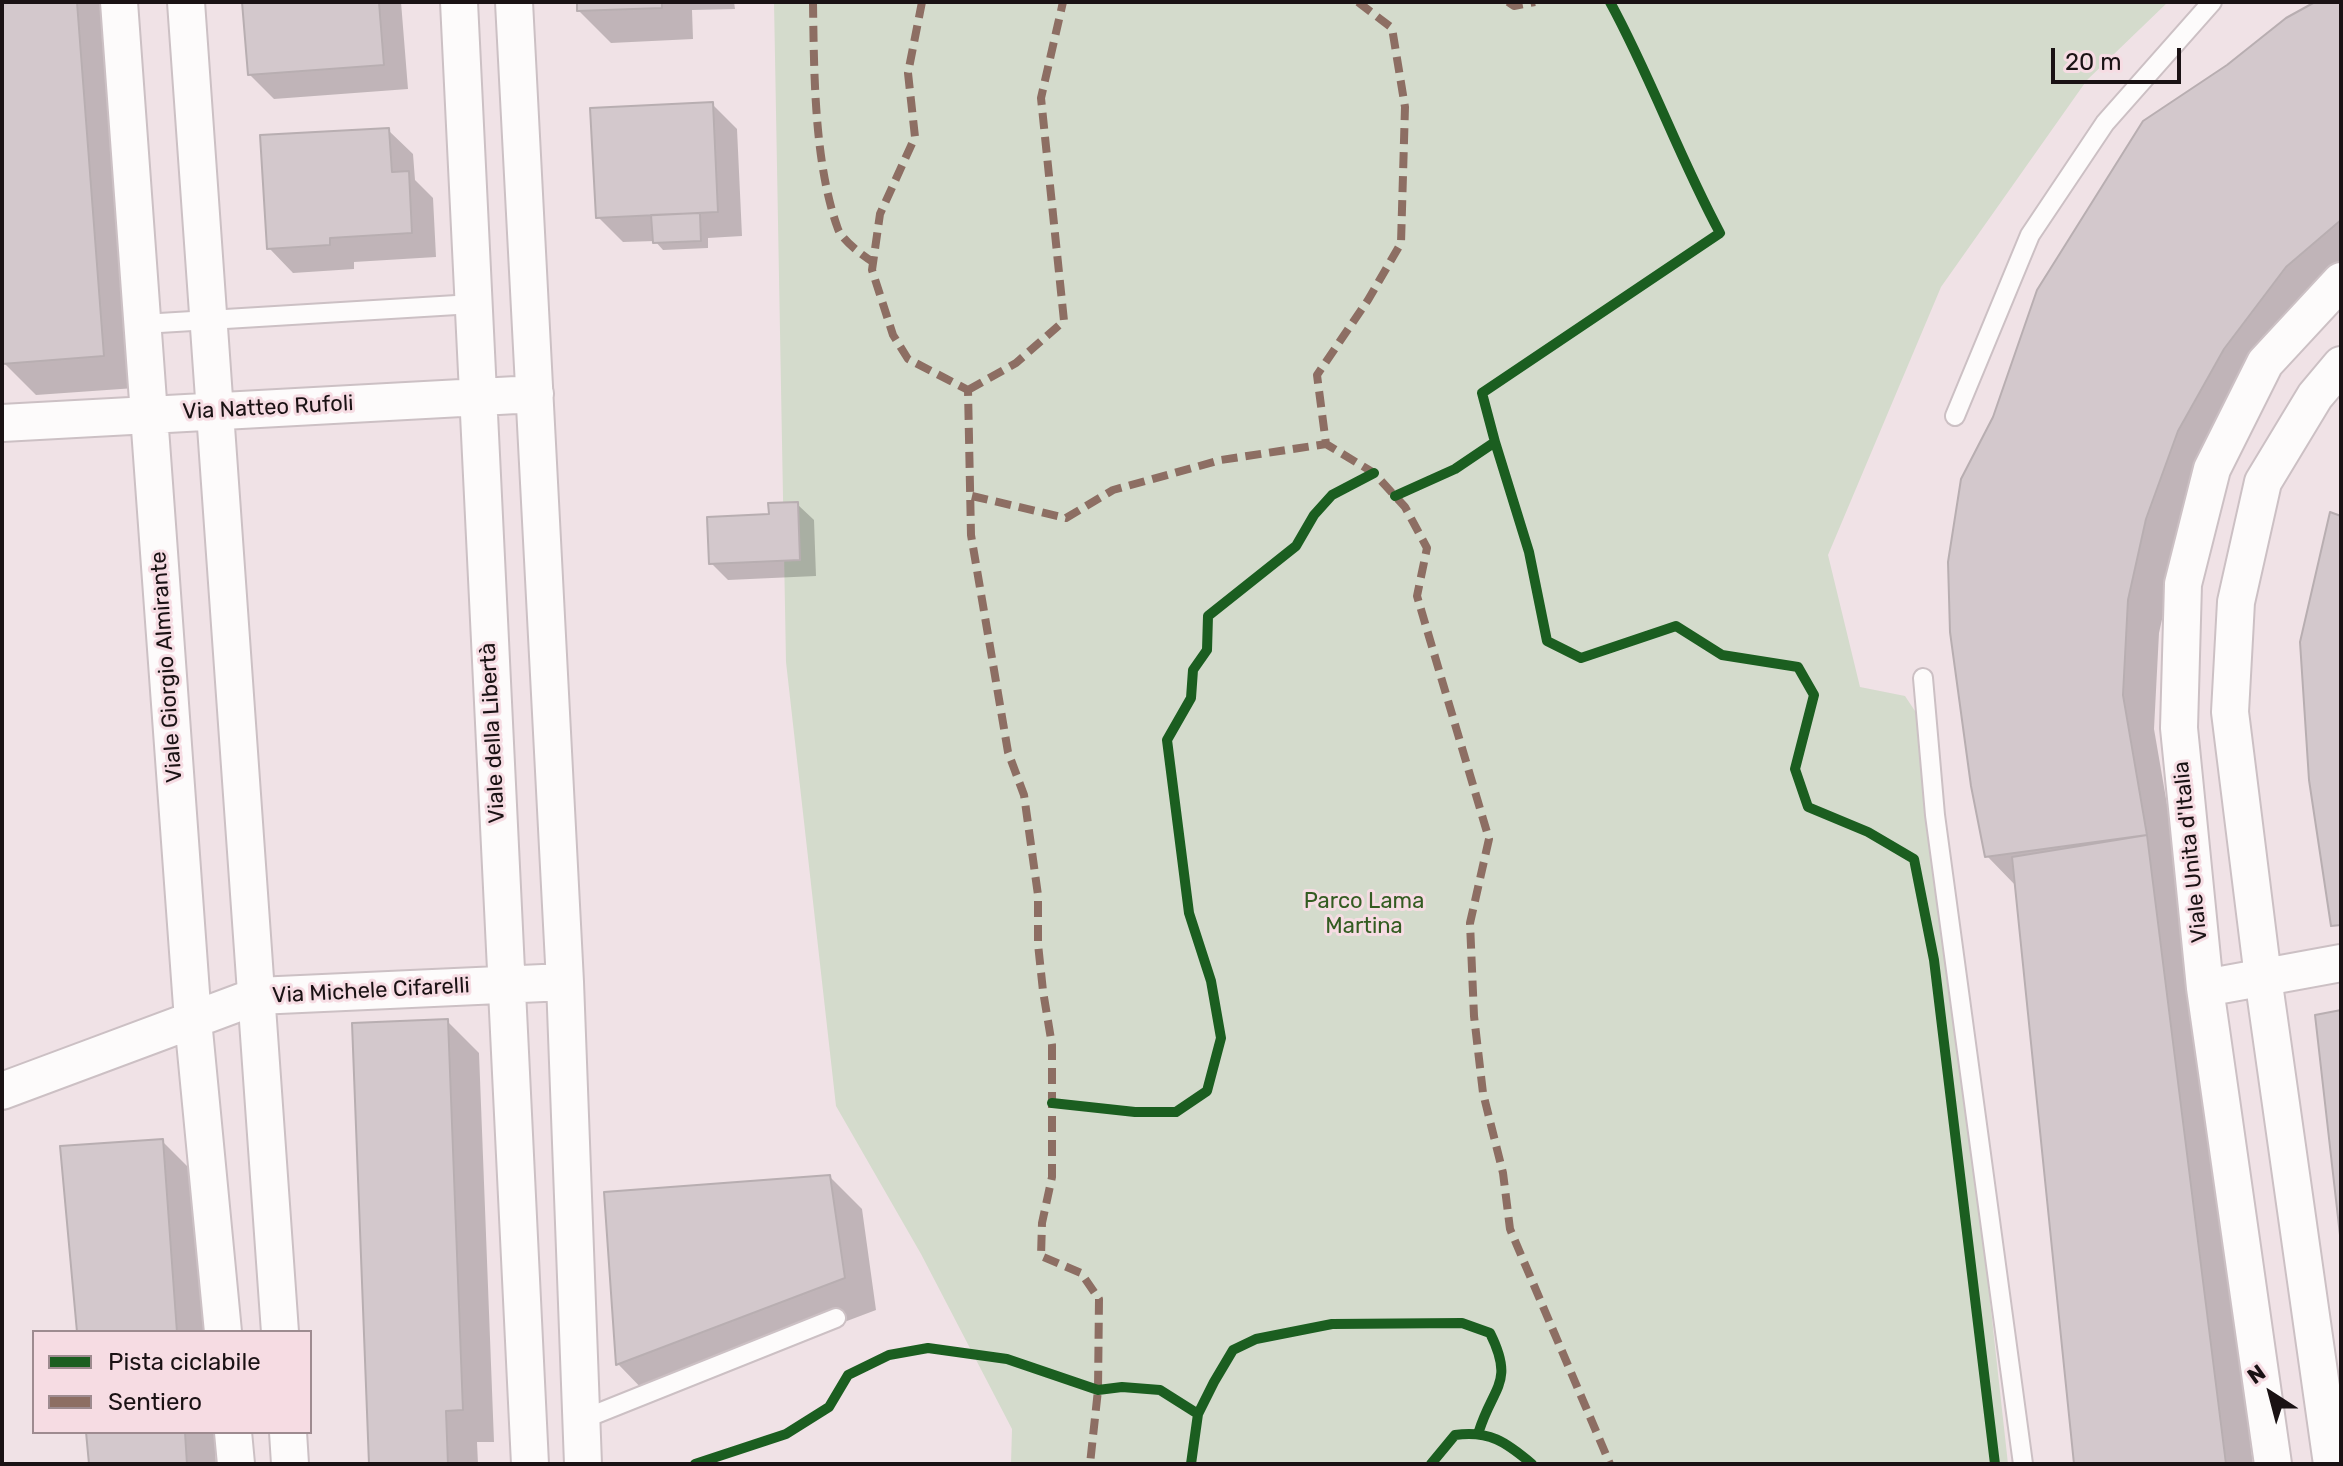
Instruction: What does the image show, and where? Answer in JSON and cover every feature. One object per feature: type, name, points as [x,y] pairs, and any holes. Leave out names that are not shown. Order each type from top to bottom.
[{"type":"street","name":"Viale Giorgio Almirante","points":[[119,2],[193,1020],[223,1330]]},
{"type":"street","points":[[186,2],[280,1330]]},
{"type":"street","name":"Viale della Libertà","points":[[459,2],[530,1464]]},
{"type":"street","points":[[514,2],[565,982],[583,1464]]},
{"type":"street","name":"Viale Unita d'Italia","points":[[2273,1464],[2205,988],[2179,728],[2183,584],[2212,469],[2265,363],[2341,281]]},
{"type":"street","points":[[2332,1464],[2263,977],[2230,712],[2236,602],[2263,482],[2315,396],[2341,365]]},
{"type":"street","name":"Via Natteo Rufoli","points":[[2,423],[535,394]]},
{"type":"street","points":[[2205,988],[2341,963]]},
{"type":"street","name":"Via Michele Cifarelli","points":[[2,1091],[257,996],[565,982]]},
{"type":"street","points":[[233,1434],[236,1464]]},
{"type":"street","points":[[288,1434],[290,1464]]},
{"type":"lane","points":[[1955,416],[2030,235],[2105,123],[2212,2]]},
{"type":"lane","points":[[143,324],[473,304]]},
{"type":"lane","points":[[1923,678],[1935,815],[2023,1464]]},
{"type":"lane","points":[[581,1420],[836,1318]]},
{"type":"green space","name":"Parco Lama Martina","points":[[774,2],[2168,2],[2087,80],[1941,287],[1828,555],[1860,687],[1905,696],[1927,729],[2008,1464],[1011,1464],[1012,1429],[921,1254],[836,1106],[786,662]]},
{"type":"building","points":[[2,2],[77,2],[104,356],[2,364]]},
{"type":"building","points":[[242,2],[379,2],[384,65],[248,75]]},
{"type":"building","points":[[577,2],[662,2],[662,8],[577,11]]},
{"type":"building","points":[[2315,2],[2341,2],[2341,220],[2286,267],[2224,349],[2178,431],[2146,519],[2128,600],[2123,695],[2147,835],[1985,857],[1971,786],[1950,632],[1948,562],[1961,479],[1993,417],[2037,290],[2143,121],[2227,65],[2286,18]]},
{"type":"building","points":[[713,102],[718,212],[596,218],[590,108]]},
{"type":"building","points":[[389,128],[392,172],[409,171],[412,233],[330,238],[330,245],[267,249],[260,135]]},
{"type":"building","points":[[700,213],[701,241],[653,243],[651,215]]},
{"type":"building","points":[[798,502],[800,560],[709,564],[707,517],[769,514],[768,503]]},
{"type":"building","points":[[2330,512],[2341,516],[2341,925],[2331,926],[2309,780],[2300,642]]},
{"type":"building","points":[[2147,835],[2226,1464],[2074,1464],[2012,857]]},
{"type":"building","points":[[2341,1010],[2341,1244],[2315,1015]]},
{"type":"building","points":[[448,1019],[463,1410],[446,1411],[448,1464],[369,1464],[352,1023]]},
{"type":"building","points":[[163,1139],[177,1330],[77,1330],[60,1146]]},
{"type":"building","points":[[830,1175],[845,1278],[616,1365],[604,1192]]},
{"type":"building","points":[[86,1434],[185,1434],[187,1464],[89,1464]]},
{"type":"marked path","points":[[813,2],[817,117],[830,203],[840,233],[873,262]]},
{"type":"marked path","points":[[922,2],[908,73],[915,137],[880,214],[872,270],[893,335],[908,359],[968,390],[971,535],[1008,752],[1024,795],[1038,895],[1038,944],[1043,991],[1052,1045],[1052,1177],[1042,1223],[1041,1256],[1081,1273],[1099,1299],[1098,1390],[1090,1464]]},
{"type":"marked path","points":[[968,390],[1016,363],[1064,321],[1041,98],[1063,2]]},
{"type":"marked path","points":[[1358,2],[1392,28],[1405,107],[1401,243],[1368,300],[1317,375],[1326,444],[1374,473],[1405,507],[1427,548],[1417,596],[1489,839],[1470,923],[1474,1016],[1483,1093],[1503,1173],[1510,1229],[1610,1464]]},
{"type":"marked path","points":[[1508,2],[1514,6],[1535,2]]},
{"type":"marked path","points":[[972,496],[1066,518],[1113,490],[1221,460],[1326,444]]},
{"type":"cycle path","points":[[1395,496],[1455,469],[1495,442],[1482,393],[1720,233],[1610,2]]},
{"type":"cycle path","points":[[1495,442],[1529,552],[1547,641],[1581,658],[1676,626],[1722,655],[1798,667],[1814,695],[1795,769],[1808,807],[1868,832],[1914,859],[1934,960],[1995,1464]]},
{"type":"cycle path","points":[[1052,1103],[1135,1112],[1176,1112],[1207,1091],[1221,1038],[1211,981],[1189,913],[1167,740],[1191,698],[1193,670],[1207,650],[1208,616],[1296,546],[1314,515],[1332,495],[1374,473]]},
{"type":"cycle path","points":[[1191,1464],[1198,1414],[1233,1350],[1256,1339],[1332,1324],[1462,1323],[1490,1333],[1501,1363],[1501,1374],[1479,1431]]},
{"type":"cycle path","points":[[695,1464],[786,1434],[829,1407],[848,1375],[889,1355],[928,1348],[1007,1359],[1098,1390],[1122,1387],[1160,1390],[1198,1414]]},
{"type":"cycle path","points":[[1431,1464],[1455,1435],[1467,1434],[1496,1439],[1532,1464]]}]
